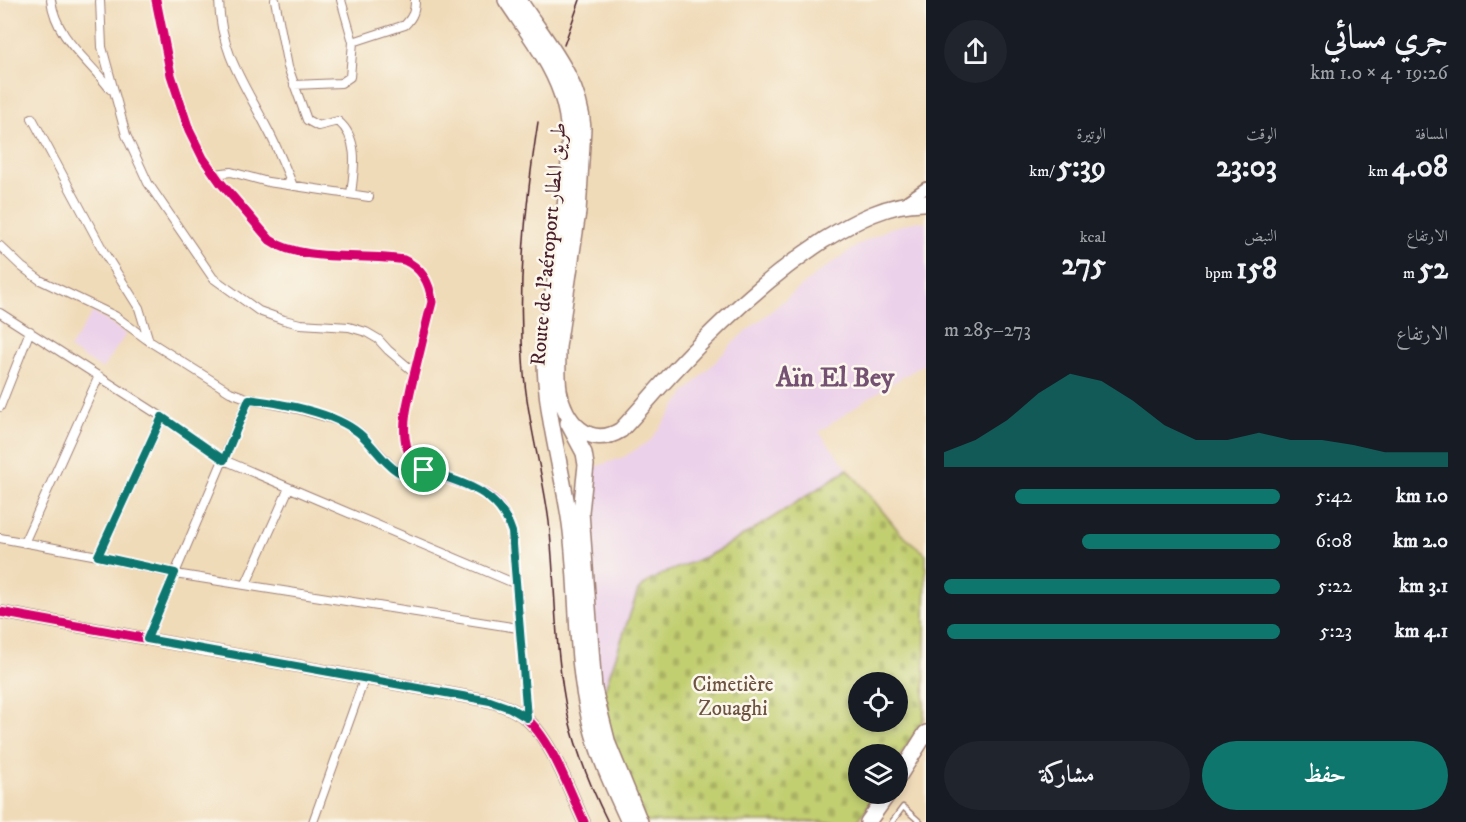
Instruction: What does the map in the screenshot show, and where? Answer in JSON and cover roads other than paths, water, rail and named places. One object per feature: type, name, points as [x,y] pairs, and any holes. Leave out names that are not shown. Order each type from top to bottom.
[{"type":"highway","name":"Route de l'aéroport طريق المطار","points":[[506,0],[551,70],[568,116],[570,141],[568,169],[560,249],[547,336],[546,379],[570,526],[578,642],[585,697],[597,746],[629,822]]},
{"type":"highway","name":"Route de l'aéroport طريق المطار","points":[[519,0],[570,78],[582,115],[578,212],[558,347],[559,389],[570,428],[584,453],[586,465],[580,512],[594,689],[608,744],[640,822]]},
{"type":"highway","points":[[564,409],[576,425],[589,435],[595,438],[613,434],[635,416],[713,330],[767,281],[798,257],[870,214],[900,206],[926,203]]},
{"type":"highway","points":[[908,762],[926,733]]},
{"type":"highway","points":[[868,822],[881,804]]},
{"type":"street","points":[[51,0],[53,15],[62,33],[74,49],[100,75],[114,95]]},
{"type":"street","points":[[100,0],[102,46],[126,135],[148,183],[213,278],[259,311],[284,320],[300,324],[349,327],[366,332],[378,339],[415,373]]},
{"type":"street","points":[[156,0],[171,75],[189,130],[214,174],[270,240],[279,247],[298,253],[404,260],[419,269],[431,291],[432,302],[405,416],[405,441],[411,456],[424,470],[470,486],[490,497],[500,506],[508,520],[512,532],[527,718]]},
{"type":"street","points":[[219,0],[222,30],[233,67],[272,137],[293,186]]},
{"type":"street","points":[[275,0],[288,67],[307,120],[318,126],[338,121],[347,129],[352,143],[354,161],[351,194]]},
{"type":"street","points":[[294,85],[347,81],[352,69],[353,42],[340,0]]},
{"type":"street","points":[[353,42],[405,25],[415,10],[415,0]]},
{"type":"street","points":[[32,118],[105,254],[139,308],[149,341]]},
{"type":"street","points":[[214,174],[231,172],[268,183],[369,197]]},
{"type":"street","points":[[900,206],[926,188]]},
{"type":"street","points":[[0,246],[40,280],[115,316],[149,341],[230,392],[249,399],[298,408],[343,422],[360,433],[395,470],[409,476],[424,470]]},
{"type":"street","points":[[0,313],[162,417],[224,460],[516,584]]},
{"type":"street","points":[[0,407],[30,332]]},
{"type":"street","points":[[24,543],[99,376]]},
{"type":"street","points":[[147,639],[249,399]]},
{"type":"street","points":[[98,556],[162,417]]},
{"type":"street","points":[[246,584],[289,488]]},
{"type":"street","points":[[0,538],[175,573],[518,628]]},
{"type":"street","points":[[0,612],[365,677],[490,701],[510,708],[527,718],[548,744],[584,822]]},
{"type":"street","points":[[313,822],[365,677]]},
{"type":"lane","points":[[892,822],[903,807],[920,822]]},
{"type":"tram line","points":[[564,45],[580,0]]},
{"type":"tram line","points":[[538,122],[529,184],[522,279],[524,374],[549,522],[563,692],[580,757],[608,822]]},
{"type":"district","name":"Aïn El Bey","points":[[835,378]]},
{"type":"park label","name":"Cimetière Zouaghi","points":[[733,697]]}]
